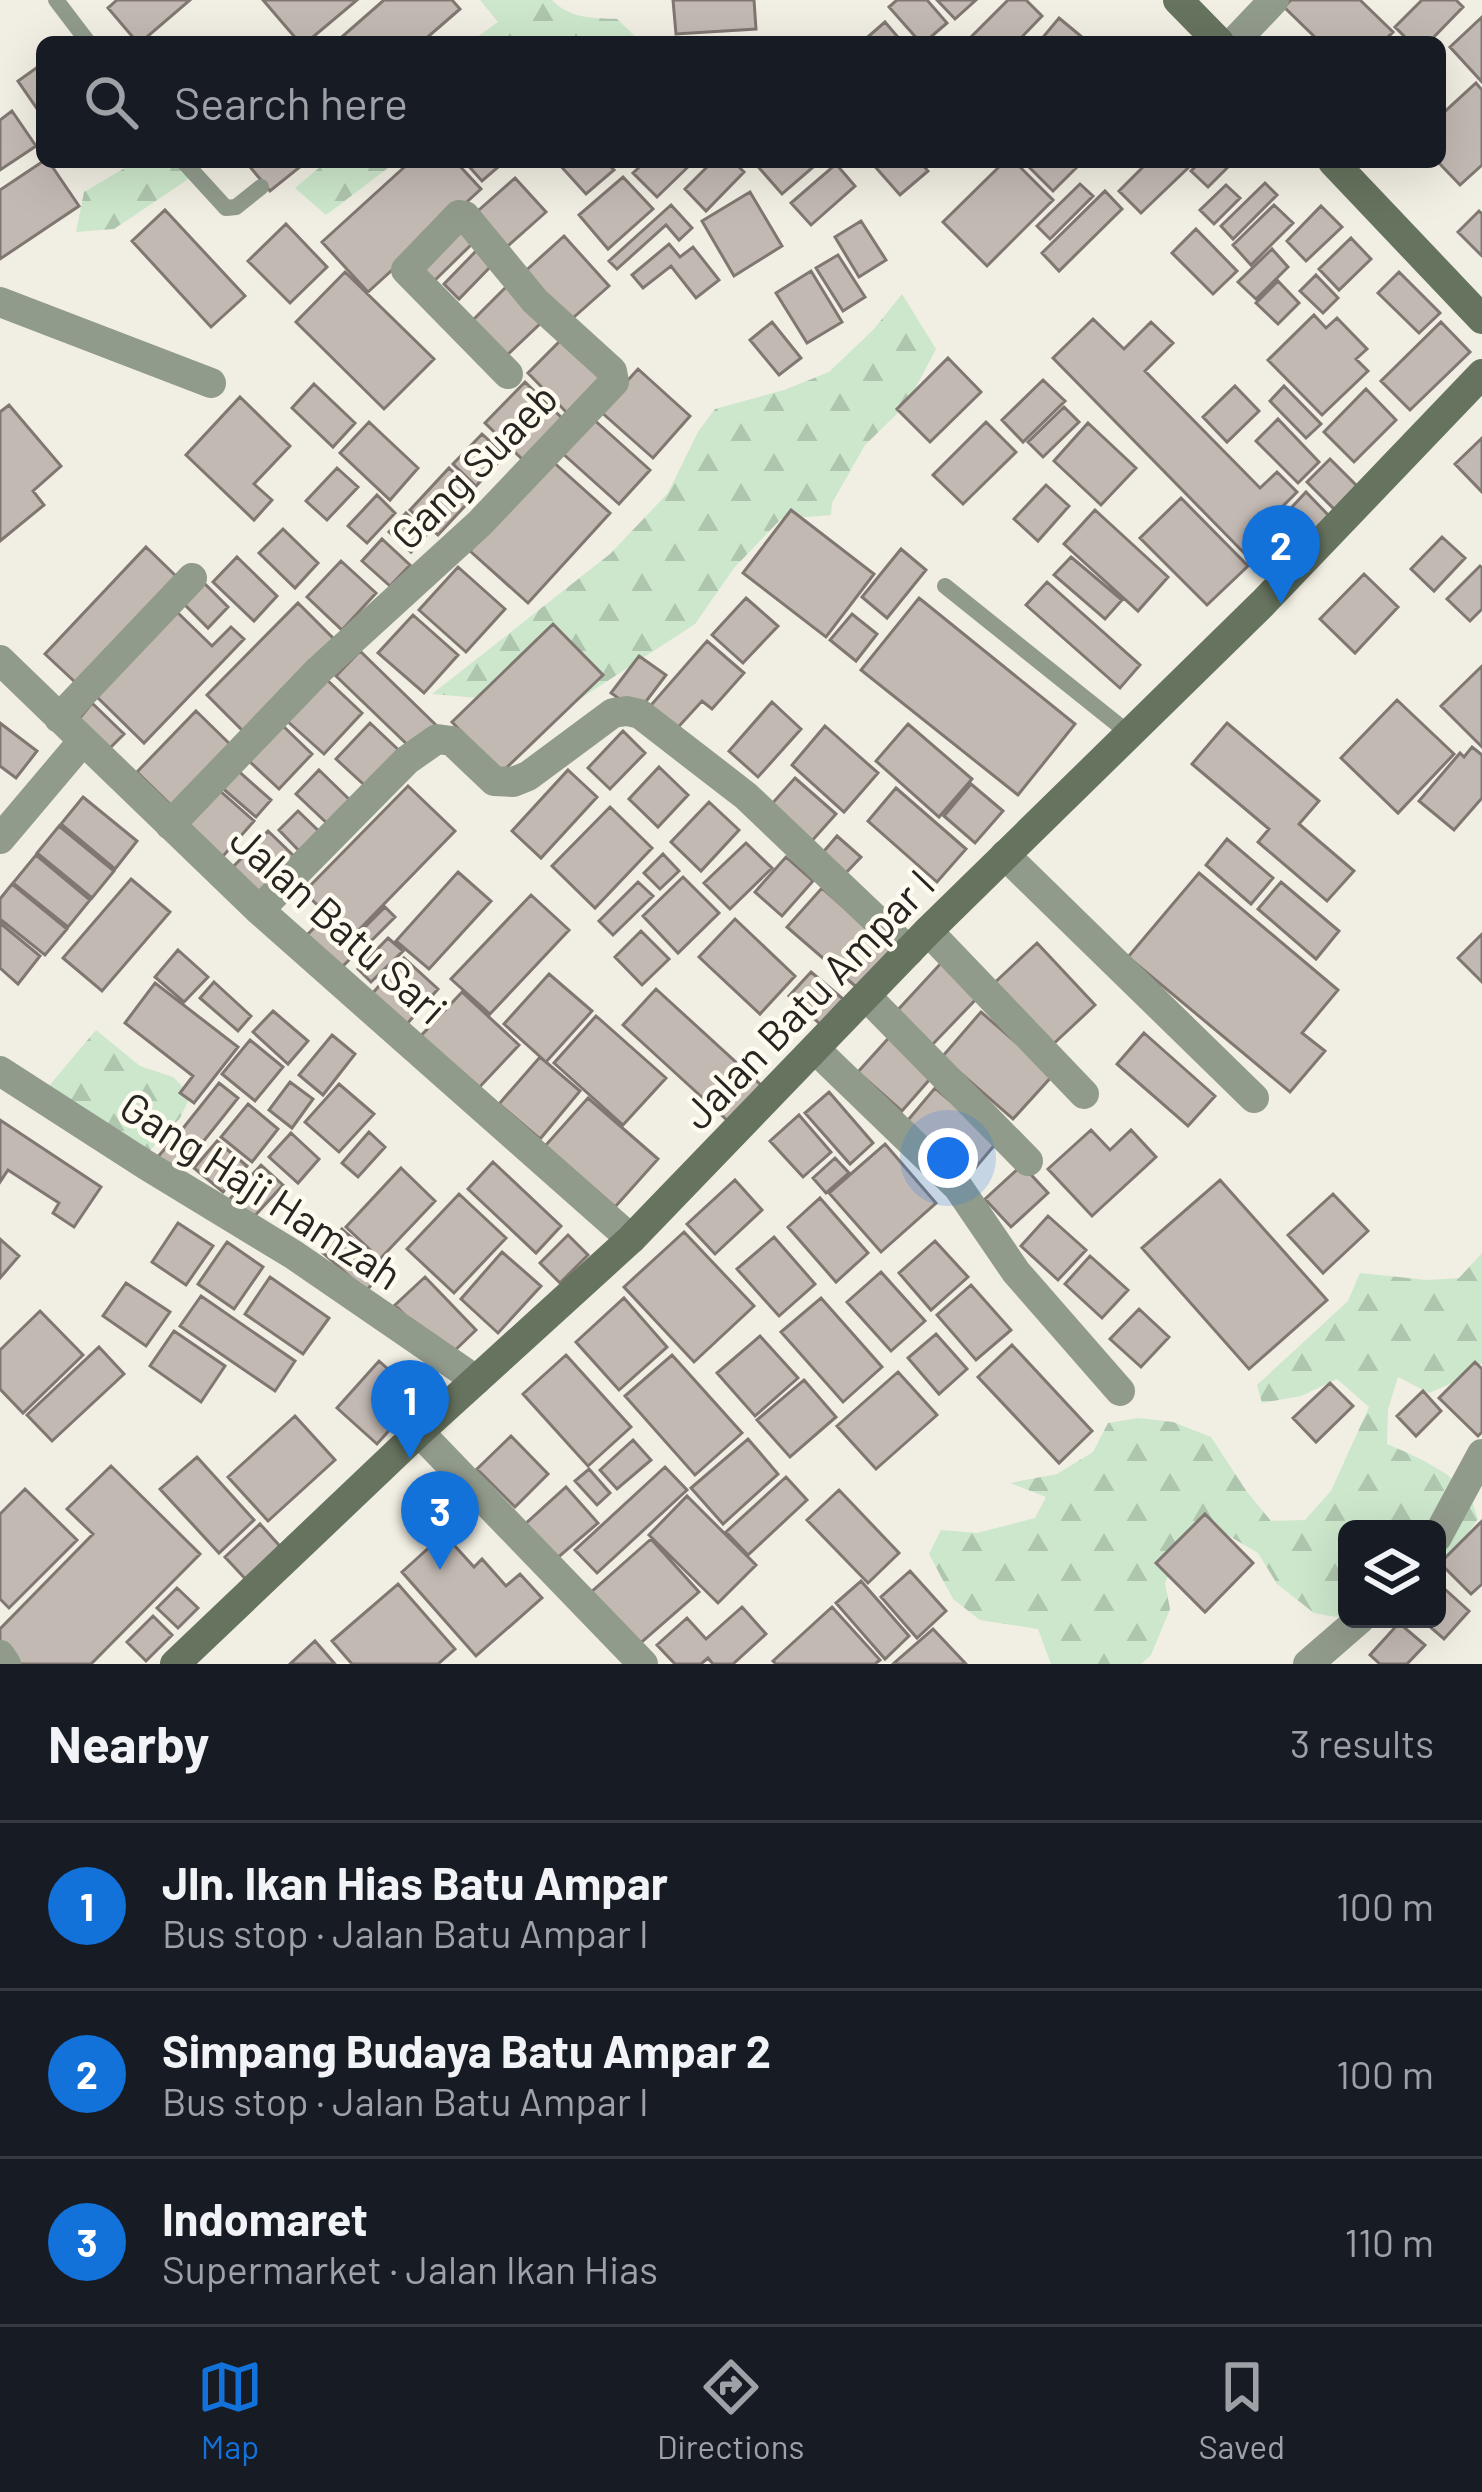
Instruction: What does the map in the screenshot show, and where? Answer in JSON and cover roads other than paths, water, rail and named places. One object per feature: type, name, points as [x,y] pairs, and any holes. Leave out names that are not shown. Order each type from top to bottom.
[{"type":"street","points":[[1178,0],[1213,36]]},
{"type":"street","points":[[1240,36],[1274,0]]},
{"type":"street","points":[[1339,168],[1482,320]]},
{"type":"street","name":"Gang Suaeb","points":[[170,825],[319,670],[480,523],[614,382],[612,371],[536,301],[465,216],[456,217],[406,272],[508,374]]},
{"type":"street","points":[[0,302],[212,383]]},
{"type":"street","name":"Jalan Batu Ampar I","points":[[176,1664],[419,1432],[631,1239],[919,941],[1263,604],[1482,374]]},
{"type":"street","points":[[59,718],[192,578]]},
{"type":"street","name":"Jalan Batu Sari","points":[[0,660],[259,910],[631,1239]]},
{"type":"street","points":[[259,910],[407,760],[437,739],[452,741],[494,781],[513,782],[613,713],[627,711],[640,714],[746,796],[919,941],[1084,1094]]},
{"type":"street","points":[[0,839],[82,742]]},
{"type":"street","points":[[1005,855],[1254,1098]]},
{"type":"street","points":[[868,997],[1028,1161]]},
{"type":"street","points":[[816,1050],[958,1187],[1007,1262],[1120,1391]]},
{"type":"street","name":"Gang Haji Hamzah","points":[[0,1071],[294,1255],[476,1380]]},
{"type":"street","points":[[419,1432],[643,1664]]},
{"type":"street","points":[[1446,1520],[1482,1454]]},
{"type":"street","points":[[1308,1664],[1350,1628]]},
{"type":"street","points":[[0,1655],[6,1664]]},
{"type":"lane","points":[[56,0],[83,36]]},
{"type":"lane","points":[[189,168],[226,208],[236,207],[261,187]]},
{"type":"lane","points":[[945,586],[1131,735]]},
{"type":"place","name":"Simpang Budaya Batu Ampar 2","points":[[1281,604]]},
{"type":"place","name":"Jln. Ikan Hias Batu Ampar","points":[[410,1459]]},
{"type":"place","name":"Indomaret","points":[[440,1570]]}]
